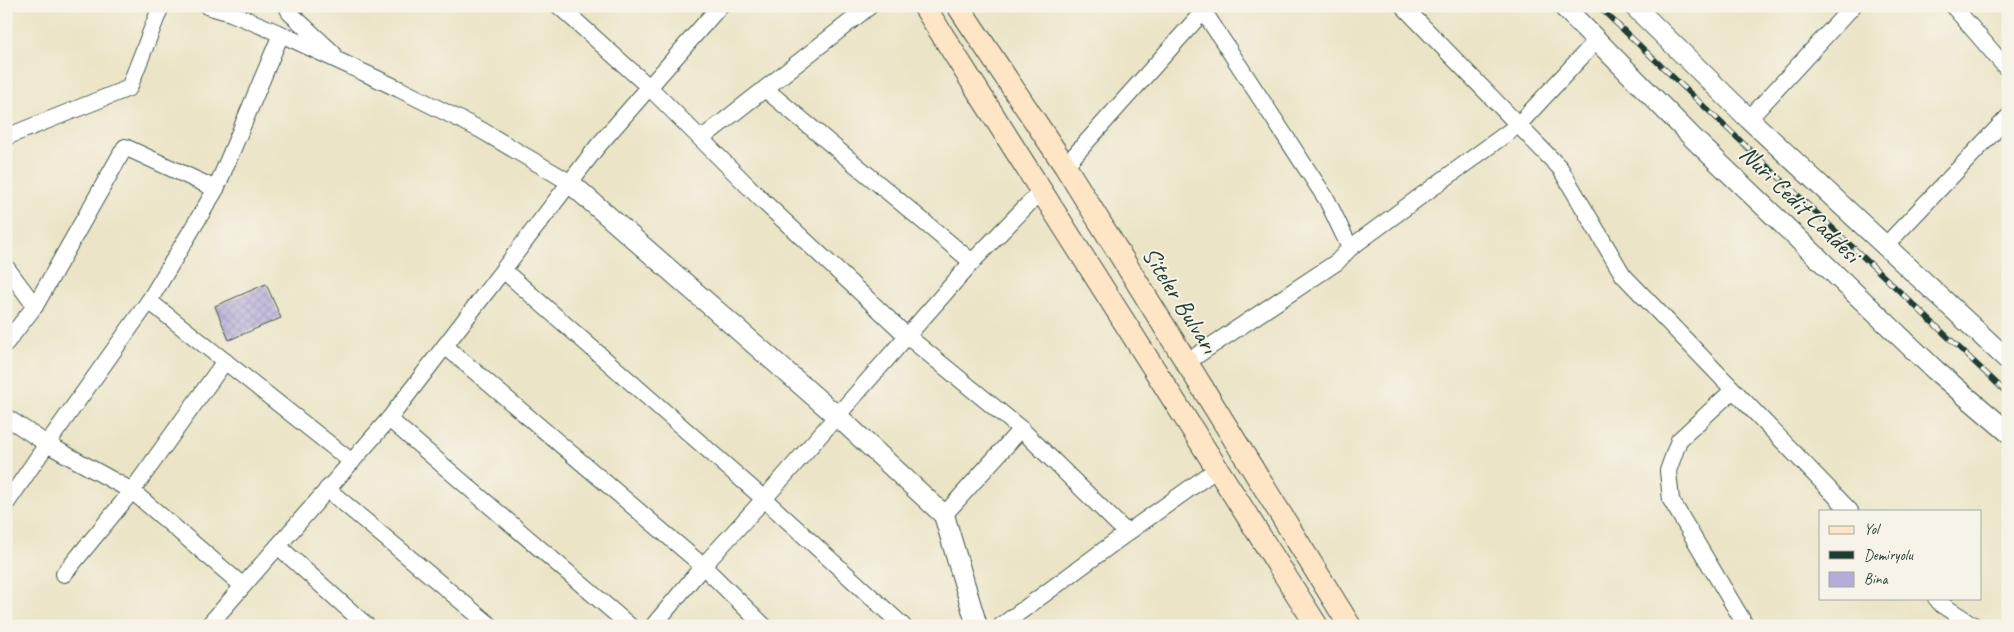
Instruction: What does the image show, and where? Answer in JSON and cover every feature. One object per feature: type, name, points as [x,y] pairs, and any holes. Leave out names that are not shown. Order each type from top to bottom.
[{"type":"main road","points":[[924,6],[1317,626]]},
{"type":"main road","name":"Siteler Bulvarı","points":[[958,6],[1065,166],[1350,626]]},
{"type":"street","points":[[6,137],[129,88],[161,6]]},
{"type":"street","points":[[207,6],[231,12],[346,64],[481,130],[568,182],[837,416],[944,515],[977,626]]},
{"type":"street","points":[[287,6],[290,13],[346,64]]},
{"type":"street","points":[[559,6],[649,87],[764,202],[907,336],[1021,429],[1126,532]]},
{"type":"street","points":[[218,622],[243,586],[389,420],[568,182],[720,6]]},
{"type":"street","points":[[701,139],[870,6]]},
{"type":"street","points":[[1403,6],[1560,168],[1623,275],[1849,510]]},
{"type":"street","name":"Nuri Cedit Caddesi","points":[[1563,6],[1696,141],[1928,363],[2008,432]]},
{"type":"street","name":"Nuri Cedit Caddesi","points":[[1634,6],[1749,119],[2008,360]]},
{"type":"street","points":[[1749,119],[1852,6]]},
{"type":"street","points":[[1953,6],[2008,70]]},
{"type":"street","points":[[1065,166],[1206,9],[1327,200],[1350,248]]},
{"type":"street","points":[[6,504],[149,301],[216,189],[281,34]]},
{"type":"street","points":[[1187,362],[1337,262],[1350,248],[1518,125],[1597,40]]},
{"type":"street","points":[[765,89],[972,262]]},
{"type":"street","points":[[1886,245],[2008,117]]},
{"type":"street","points":[[6,343],[35,306],[125,147],[216,189]]},
{"type":"street","points":[[653,626],[703,566],[972,262],[1041,191]]},
{"type":"street","points":[[6,267],[35,306]]},
{"type":"street","points":[[503,270],[764,499],[902,626]]},
{"type":"street","points":[[149,301],[352,462]]},
{"type":"street","points":[[445,346],[703,566],[764,626]]},
{"type":"street","points":[[64,574],[132,491],[224,361]]},
{"type":"street","points":[[1733,390],[1680,440],[1668,472],[1671,500],[1746,626]]},
{"type":"street","points":[[6,417],[47,444],[132,491],[243,586]]},
{"type":"street","points":[[389,420],[630,626]]},
{"type":"street","points":[[944,515],[1021,429]]},
{"type":"street","points":[[1001,626],[1126,532],[1217,469]]},
{"type":"street","points":[[327,489],[491,626]]},
{"type":"street","points":[[278,546],[366,626]]},
{"type":"street","points":[[1938,600],[1942,605],[1975,626]]},
{"type":"building","points":[[266,284],[281,318],[229,340],[215,306]]},
{"type":"railway","points":[[1598,6],[2008,394]]}]
